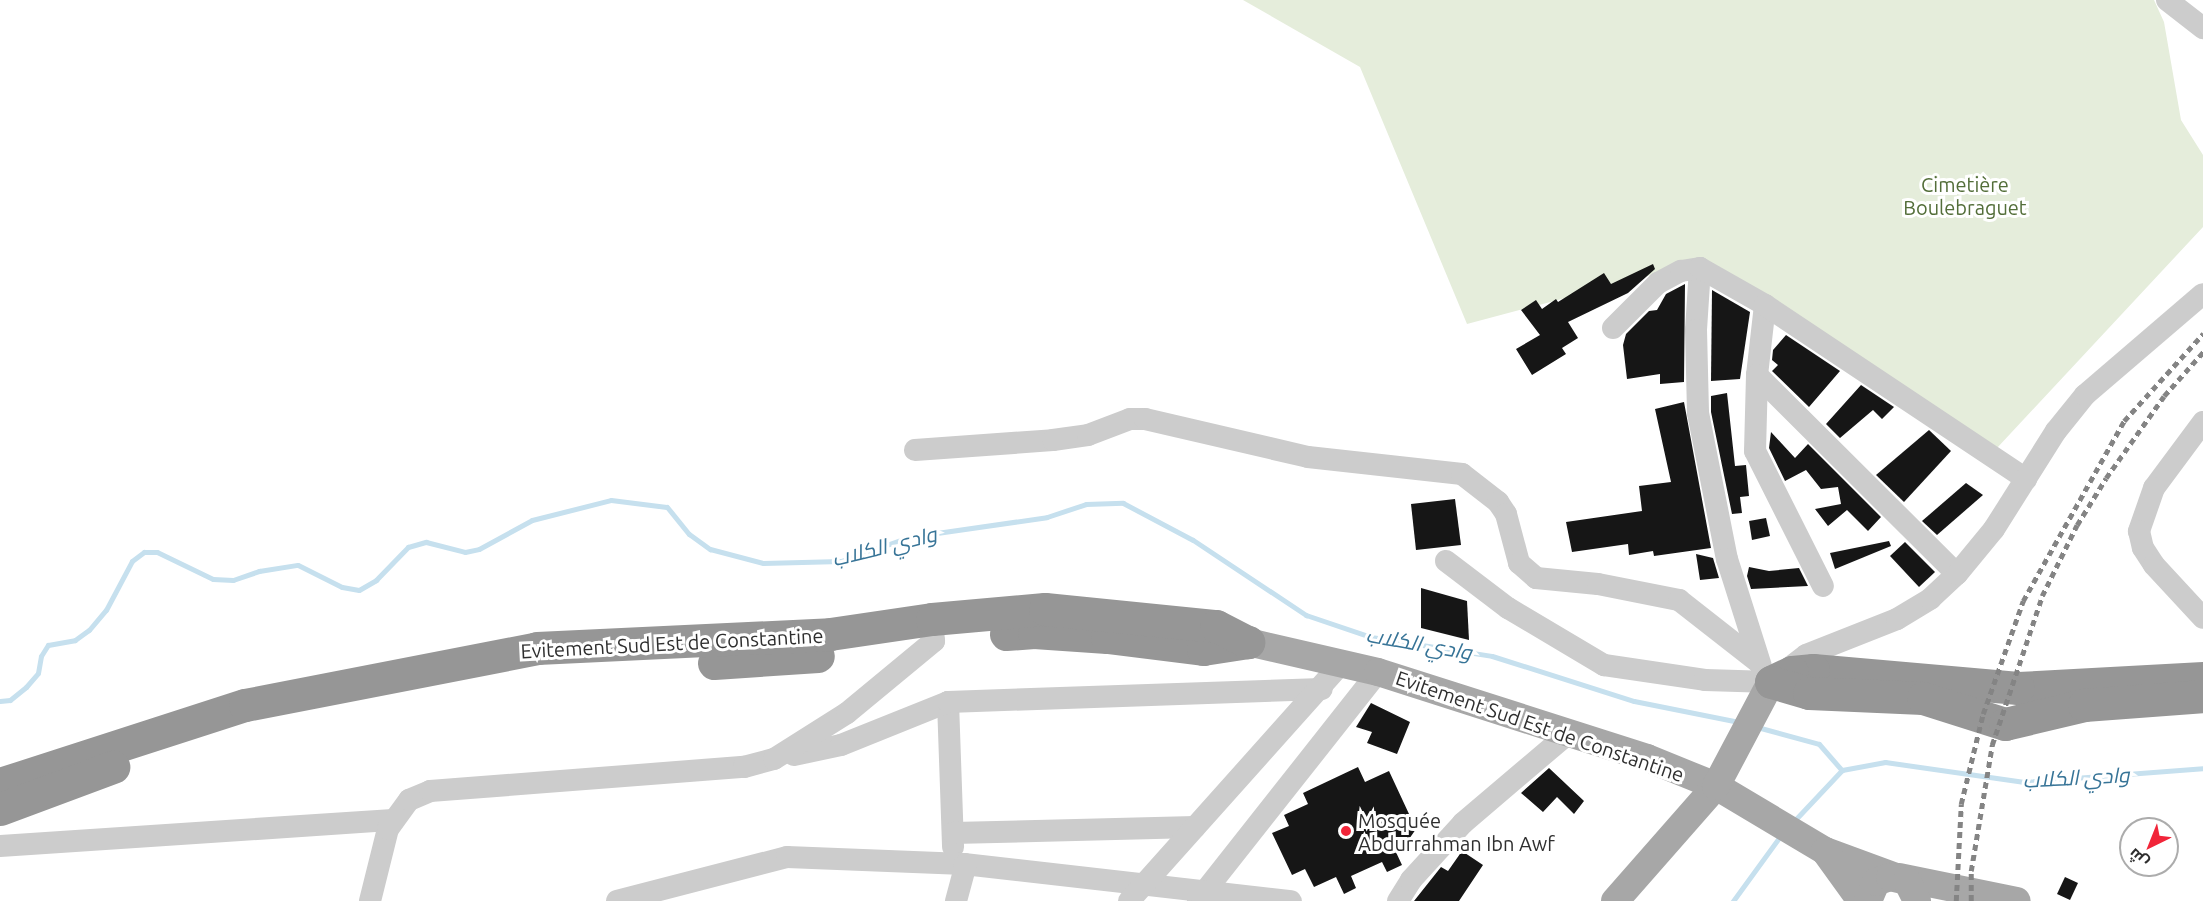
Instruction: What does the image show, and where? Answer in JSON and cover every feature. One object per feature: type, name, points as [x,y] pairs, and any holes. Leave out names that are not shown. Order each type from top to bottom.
[{"type":"highway","name":"Evitement Sud Est de Constantine","points":[[0,809],[213,733],[484,675],[559,665],[768,662],[933,630],[1008,611],[1081,611],[1216,626],[1248,642]]},
{"type":"highway","name":"Evitement Sud Est de Constantine","points":[[0,784],[245,705],[537,648],[933,630]]},
{"type":"highway","points":[[1761,684],[1798,692],[1923,698],[2005,724],[2200,678]]},
{"type":"main road","name":"Evitement Sud Est de Constantine","points":[[1248,642],[1378,672],[1570,732],[1716,786],[1749,809],[1825,851],[1897,877],[2017,901]]},
{"type":"main road","points":[[1615,901],[1716,786],[1737,746],[1761,684]]},
{"type":"main road","points":[[1825,851],[1861,901]]},
{"type":"main road","points":[[1868,901],[1876,882],[1897,877],[1913,887],[1917,901]]},
{"type":"main road","points":[[1951,901],[1980,892]]},
{"type":"street","points":[[2166,0],[2203,28]]},
{"type":"street","points":[[1700,268],[1698,413],[1727,559],[1761,684]]},
{"type":"street","points":[[1613,328],[1658,283],[1681,271],[1700,268],[1765,305],[2026,479]]},
{"type":"street","points":[[1446,561],[1508,608],[1604,665],[1705,680],[1761,684],[1806,655],[1913,610],[1957,574],[2085,395],[2203,294]]},
{"type":"street","points":[[1765,305],[1757,375],[1755,441],[1758,460],[1823,586]]},
{"type":"street","points":[[1757,375],[1957,574]]},
{"type":"street","points":[[915,450],[1053,440],[1145,419],[1308,457],[1462,474],[1476,481],[1498,502],[1506,514],[1519,563],[1536,578],[1598,584],[1678,600],[1761,684]]},
{"type":"street","points":[[2203,422],[2154,488],[2139,531],[2143,548],[2154,565],[2203,618]]},
{"type":"street","points":[[774,759],[847,713],[933,630]]},
{"type":"street","points":[[1135,894],[1322,689],[1341,664]]},
{"type":"street","points":[[1201,896],[1378,672]]},
{"type":"street","points":[[370,901],[393,820],[410,800],[430,790],[744,766],[841,745],[948,702],[1322,689]]},
{"type":"street","points":[[948,702],[953,833],[960,864],[956,901]]},
{"type":"street","points":[[1398,901],[1411,880],[1463,823],[1570,732]]},
{"type":"street","points":[[0,846],[393,820]]},
{"type":"street","points":[[953,833],[1195,827]]},
{"type":"street","points":[[617,901],[787,857],[960,864],[1135,894],[1291,901]]},
{"type":"green space","name":"Cimetière Boulebraguet","points":[[1243,0],[2154,0],[2164,22],[2181,120],[2203,155],[2203,227],[1997,448],[1701,262],[1467,324],[1360,67]]},
{"type":"building","points":[[1653,264],[1655,269],[1628,293],[1568,322],[1578,338],[1562,348],[1566,354],[1532,375],[1516,349],[1540,335],[1521,310],[1536,300],[1542,309],[1556,299],[1558,302],[1604,273],[1611,284]]},
{"type":"building","points":[[1685,284],[1684,382],[1660,384],[1660,374],[1627,379],[1623,345],[1626,334],[1649,311],[1657,310],[1666,294]]},
{"type":"building","points":[[1712,290],[1750,312],[1740,379],[1711,381]]},
{"type":"building","points":[[1786,335],[1840,371],[1809,407],[1772,371],[1778,365],[1772,360],[1773,350]]},
{"type":"building","points":[[1861,385],[1894,407],[1882,419],[1873,410],[1840,438],[1826,424]]},
{"type":"building","points":[[1727,393],[1735,466],[1746,465],[1749,496],[1740,497],[1742,513],[1732,514],[1711,412],[1711,396]]},
{"type":"building","points":[[1684,402],[1711,548],[1654,556],[1653,551],[1629,555],[1628,544],[1572,552],[1566,522],[1642,511],[1639,486],[1671,482],[1655,409]]},
{"type":"building","points":[[1929,430],[1951,451],[1904,502],[1876,475]]},
{"type":"building","points":[[1771,432],[1795,458],[1808,444],[1881,517],[1868,531],[1847,510],[1828,526],[1815,509],[1841,504],[1838,487],[1821,489],[1806,470],[1785,481],[1769,448]]},
{"type":"building","points":[[1966,483],[1983,495],[1937,535],[1922,521]]},
{"type":"building","points":[[1455,499],[1461,545],[1416,550],[1411,504]]},
{"type":"building","points":[[1766,518],[1770,536],[1752,540],[1749,521]]},
{"type":"building","points":[[1889,541],[1891,546],[1835,569],[1830,553]]},
{"type":"building","points":[[1905,542],[1935,572],[1919,587],[1890,556]]},
{"type":"building","points":[[1696,554],[1713,558],[1719,578],[1700,580]]},
{"type":"building","points":[[1749,567],[1769,571],[1799,568],[1808,586],[1751,589],[1747,576]]},
{"type":"building","points":[[1421,588],[1467,601],[1469,640],[1421,628]]},
{"type":"building","points":[[1371,703],[1410,722],[1397,754],[1367,743],[1372,732],[1356,727]]},
{"type":"building","name":"Mosquée Abdurrahman Ibn Awf","points":[[1358,767],[1365,782],[1389,771],[1416,829],[1407,842],[1394,848],[1402,865],[1387,872],[1382,862],[1351,876],[1356,888],[1344,894],[1336,877],[1314,887],[1305,869],[1292,875],[1272,833],[1289,826],[1284,815],[1308,804],[1303,793]]},
{"type":"building","points":[[1549,768],[1584,801],[1574,814],[1557,797],[1543,812],[1521,793]]},
{"type":"building","points":[[1462,851],[1483,865],[1459,901],[1414,901],[1441,867],[1448,871]]},
{"type":"building","points":[[2065,877],[2078,883],[2070,900],[2057,894]]},
{"type":"waterway","name":"وادي الكلاب","points":[[0,701],[10,700],[26,687],[38,673],[41,656],[48,645],[75,640],[89,630],[106,610],[132,561],[144,552],[157,552],[213,579],[233,580],[259,571],[298,565],[342,587],[359,590],[376,580],[408,547],[426,542],[465,552],[479,549],[532,520],[611,500],[667,507],[689,534],[710,549],[763,563],[841,561],[909,537],[1047,517],[1086,504],[1123,503],[1193,540],[1306,615],[1371,637],[1492,656],[1634,701],[1739,722]]},
{"type":"waterway","name":"وادي الكلاب","points":[[1757,727],[1819,744],[1842,770]]},
{"type":"waterway","name":"وادي الكلاب","points":[[1794,821],[1842,770],[1885,762],[2023,782],[2203,768]]},
{"type":"waterway","name":"وادي الكلاب","points":[[1733,901],[1781,835]]},
{"type":"railway","points":[[1956,901],[1961,804],[1983,714],[2023,601],[2124,421],[2203,334]]},
{"type":"railway","points":[[1971,901],[1971,871],[1992,745],[2042,596],[2077,525],[2106,478],[2164,396],[2203,352]]},
{"type":"place","name":"Mosquée Abdurrahman Ibn Awf","points":[[1346,831]]}]
